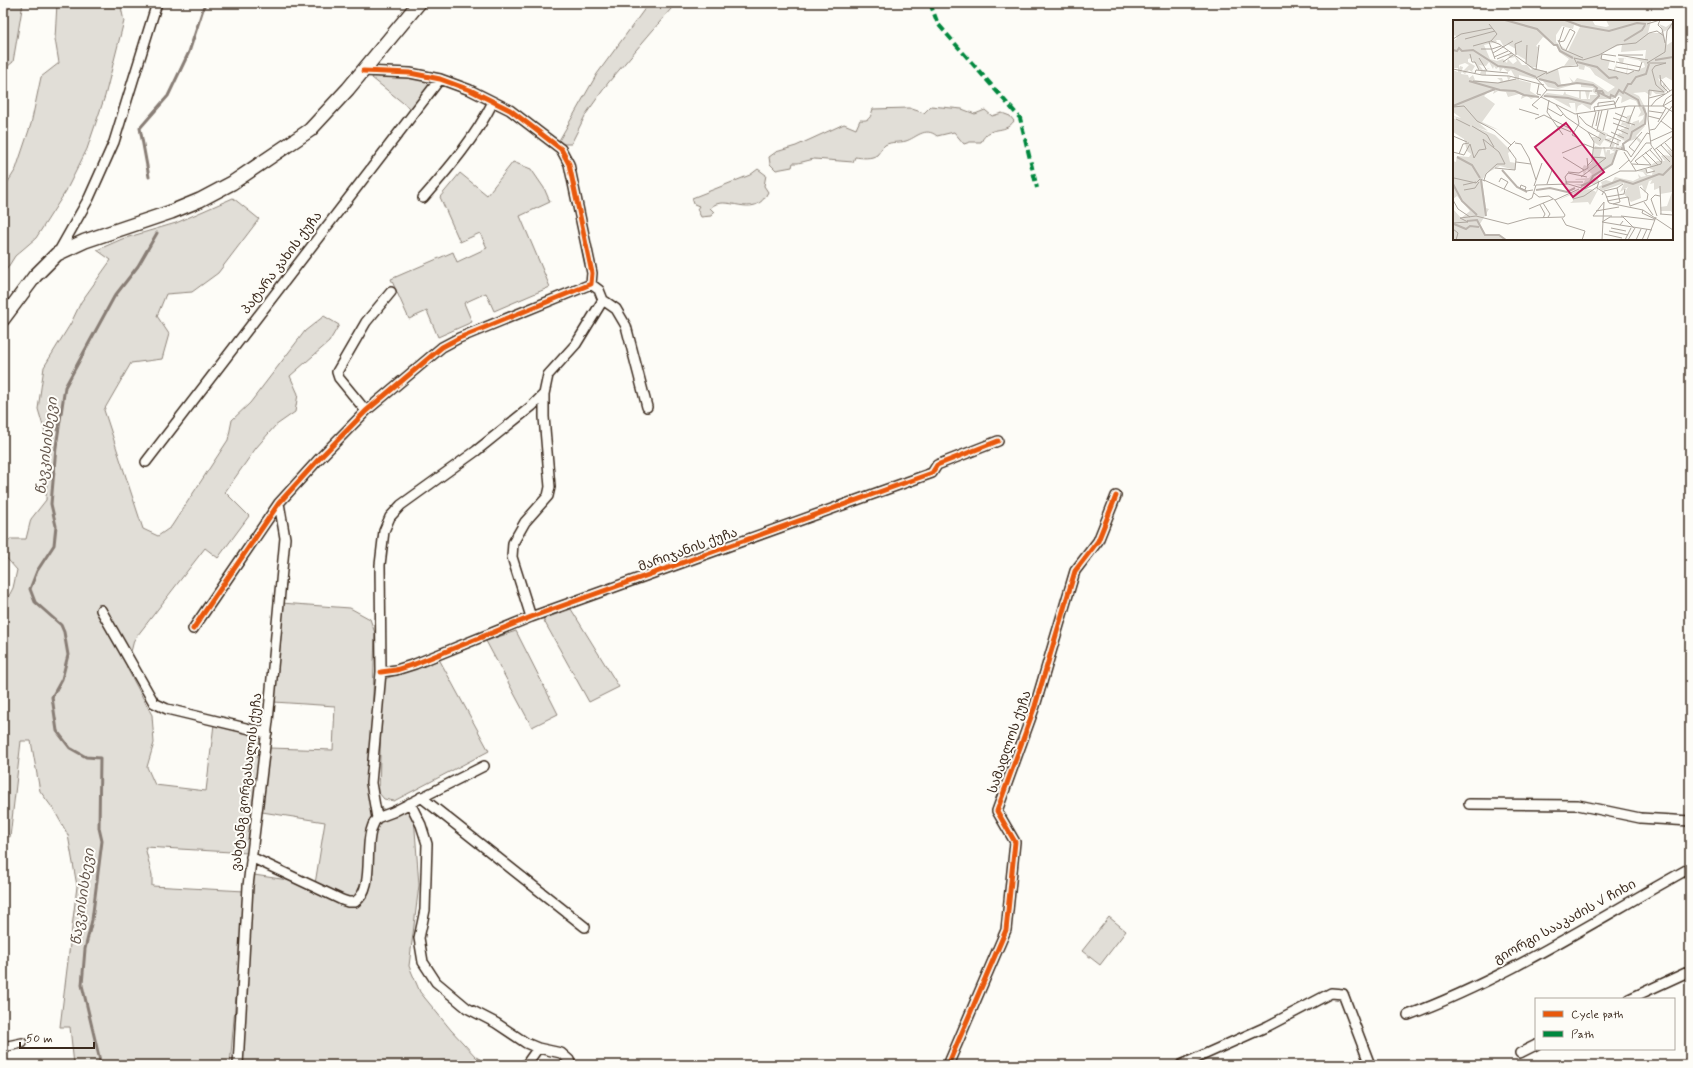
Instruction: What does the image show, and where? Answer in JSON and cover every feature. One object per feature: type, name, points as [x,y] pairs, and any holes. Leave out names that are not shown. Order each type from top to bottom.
[{"type":"main road","points":[[3,319],[35,276],[57,254],[85,241],[171,212],[232,183],[310,130],[363,71],[419,3]]},
{"type":"street","points":[[57,254],[89,198],[114,142],[157,3]]},
{"type":"street","points":[[363,71],[410,73],[440,79],[510,110],[561,149],[569,164],[578,200],[592,273],[592,284],[598,290],[603,300],[616,309],[626,326],[647,407]]},
{"type":"street","name":"პატარა კახის ქუჩა","points":[[146,462],[440,79]]},
{"type":"street","points":[[424,198],[480,127],[494,102]]},
{"type":"street","points":[[193,629],[279,503],[318,460],[366,411],[442,347],[459,338],[592,284]]},
{"type":"street","points":[[366,411],[339,378],[337,372],[366,322],[391,292]]},
{"type":"street","points":[[531,617],[512,557],[513,543],[524,522],[548,496],[550,487],[544,417],[544,394],[548,375],[576,344],[603,300]]},
{"type":"street","points":[[377,818],[371,783],[381,672],[380,565],[384,530],[390,517],[401,505],[476,451],[532,406],[544,394]]},
{"type":"street","name":"მარიჯანის ქუჩა","points":[[381,672],[396,670],[415,664],[531,617],[932,473],[937,465],[998,441]]},
{"type":"street","name":"სამადლოს ქუჩა","points":[[948,1065],[1006,930],[1015,842],[997,811],[1035,706],[1075,571],[1098,541],[1116,496]]},
{"type":"street","name":"ვახტანგ გორგასალის ქუჩა","points":[[238,1065],[248,886],[267,733],[285,538],[279,503]]},
{"type":"street","points":[[101,610],[154,703],[166,709],[267,733]]},
{"type":"street","points":[[251,857],[342,900],[355,902],[365,892],[371,828],[377,818],[484,766]]},
{"type":"street","points":[[421,797],[585,927]]},
{"type":"street","points":[[410,803],[421,825],[427,844],[425,910],[420,938],[423,962],[436,982],[467,1008],[538,1048],[561,1053],[569,1060],[571,1065]]},
{"type":"street","points":[[1470,804],[1578,805],[1640,818],[1690,821]]},
{"type":"street","name":"გიორგი სააკაძის V ჩიხი","points":[[1408,1015],[1442,1003],[1542,953],[1690,868]]},
{"type":"street","points":[[1631,998],[1690,971]]},
{"type":"street","points":[[1181,1065],[1268,1026],[1332,993],[1342,994],[1370,1065]]},
{"type":"street","points":[[3,1047],[22,1043]]},
{"type":"street","points":[[1520,1053],[1535,1046]]},
{"type":"street","points":[[526,1065],[538,1048]]},
{"type":"shaded area","points":[[7,3],[23,3],[13,62],[3,70],[3,14]]},
{"type":"shaded area","points":[[57,3],[120,3],[124,21],[105,96],[87,149],[66,191],[36,238],[15,256],[3,275],[3,190],[16,169],[31,124],[41,77],[59,63],[55,39]]},
{"type":"shaded area","points":[[649,3],[676,3],[608,83],[586,114],[571,144],[557,144],[597,74]]},
{"type":"shaded area","points":[[374,74],[409,75],[434,81],[413,111],[372,78]]},
{"type":"shaded area","points":[[931,106],[962,109],[975,114],[985,110],[992,116],[1002,113],[1010,116],[1014,121],[1006,128],[989,133],[981,142],[970,142],[964,144],[954,132],[937,136],[933,133],[925,132],[910,140],[885,145],[875,156],[866,158],[855,157],[853,162],[814,159],[793,163],[792,167],[776,170],[770,164],[769,157],[776,152],[796,146],[844,124],[856,129],[860,120],[866,120],[869,118],[873,109],[909,108],[924,113]]},
{"type":"shaded area","points":[[513,162],[531,169],[544,188],[550,202],[520,216],[550,287],[494,311],[486,293],[464,303],[472,322],[438,337],[427,311],[409,319],[391,279],[453,252],[457,262],[487,248],[480,233],[460,242],[440,197],[460,173],[487,195]]},
{"type":"shaded area","points":[[758,169],[766,175],[764,186],[768,192],[762,201],[755,205],[748,206],[724,203],[717,204],[710,208],[714,212],[711,216],[701,217],[697,209],[699,206],[694,204],[692,198],[750,175]]},
{"type":"shaded area","points":[[233,198],[259,219],[218,273],[192,292],[166,294],[157,316],[169,334],[162,359],[131,363],[104,410],[143,529],[158,536],[171,527],[228,440],[232,420],[250,403],[305,331],[324,316],[339,325],[329,342],[290,376],[298,394],[295,412],[275,426],[256,448],[225,492],[249,516],[218,558],[205,548],[134,640],[127,668],[152,715],[154,743],[147,767],[155,785],[206,791],[214,724],[263,735],[248,853],[145,847],[152,875],[152,886],[245,891],[230,1065],[74,1065],[70,1027],[60,1027],[77,886],[68,835],[54,810],[40,791],[31,741],[21,741],[10,837],[3,835],[3,607],[13,588],[17,570],[3,554],[3,549],[10,539],[26,539],[31,519],[46,500],[48,443],[38,409],[44,367],[71,323],[81,302],[111,260],[97,250],[122,239],[176,223]]},
{"type":"shaded area","points":[[281,603],[350,608],[370,619],[375,633],[370,788],[376,803],[389,812],[413,802],[419,885],[409,966],[420,992],[451,1030],[476,1057],[491,1065],[236,1065],[254,875],[315,884],[325,822],[262,812],[269,748],[333,750],[335,706],[274,702]]},
{"type":"shaded area","points":[[571,609],[619,687],[589,702],[543,619]]},
{"type":"shaded area","points":[[516,631],[558,714],[532,727],[486,641]]},
{"type":"shaded area","points":[[439,659],[489,751],[394,801],[384,799],[379,793],[382,680]]},
{"type":"shaded area","points":[[1109,917],[1126,931],[1100,965],[1082,951]]},
{"type":"waterway","name":"წავკისისხევი","points":[[149,177],[140,128],[168,96],[189,52],[205,3]]},
{"type":"waterway","name":"წავკისისხევი","points":[[101,1065],[82,985],[85,949],[92,920],[102,841],[99,828],[100,758],[86,757],[70,748],[57,731],[52,697],[62,679],[68,655],[64,632],[61,625],[35,602],[30,589],[37,571],[54,545],[56,526],[51,504],[56,447],[65,387],[114,297],[138,266],[157,233]]},
{"type":"marked path","points":[[930,3],[938,24],[1020,118],[1037,188]]},
{"type":"cycle path","points":[[193,629],[279,503],[318,460],[366,411],[442,347],[459,338],[591,284],[592,273],[569,164],[561,149],[510,110],[470,90],[440,79],[410,73],[363,71]]},
{"type":"cycle path","points":[[381,672],[396,670],[415,664],[531,617],[932,473],[937,465],[998,441]]},
{"type":"cycle path","points":[[948,1065],[1006,930],[1015,842],[997,811],[1035,706],[1075,571],[1098,541],[1116,496]]}]
